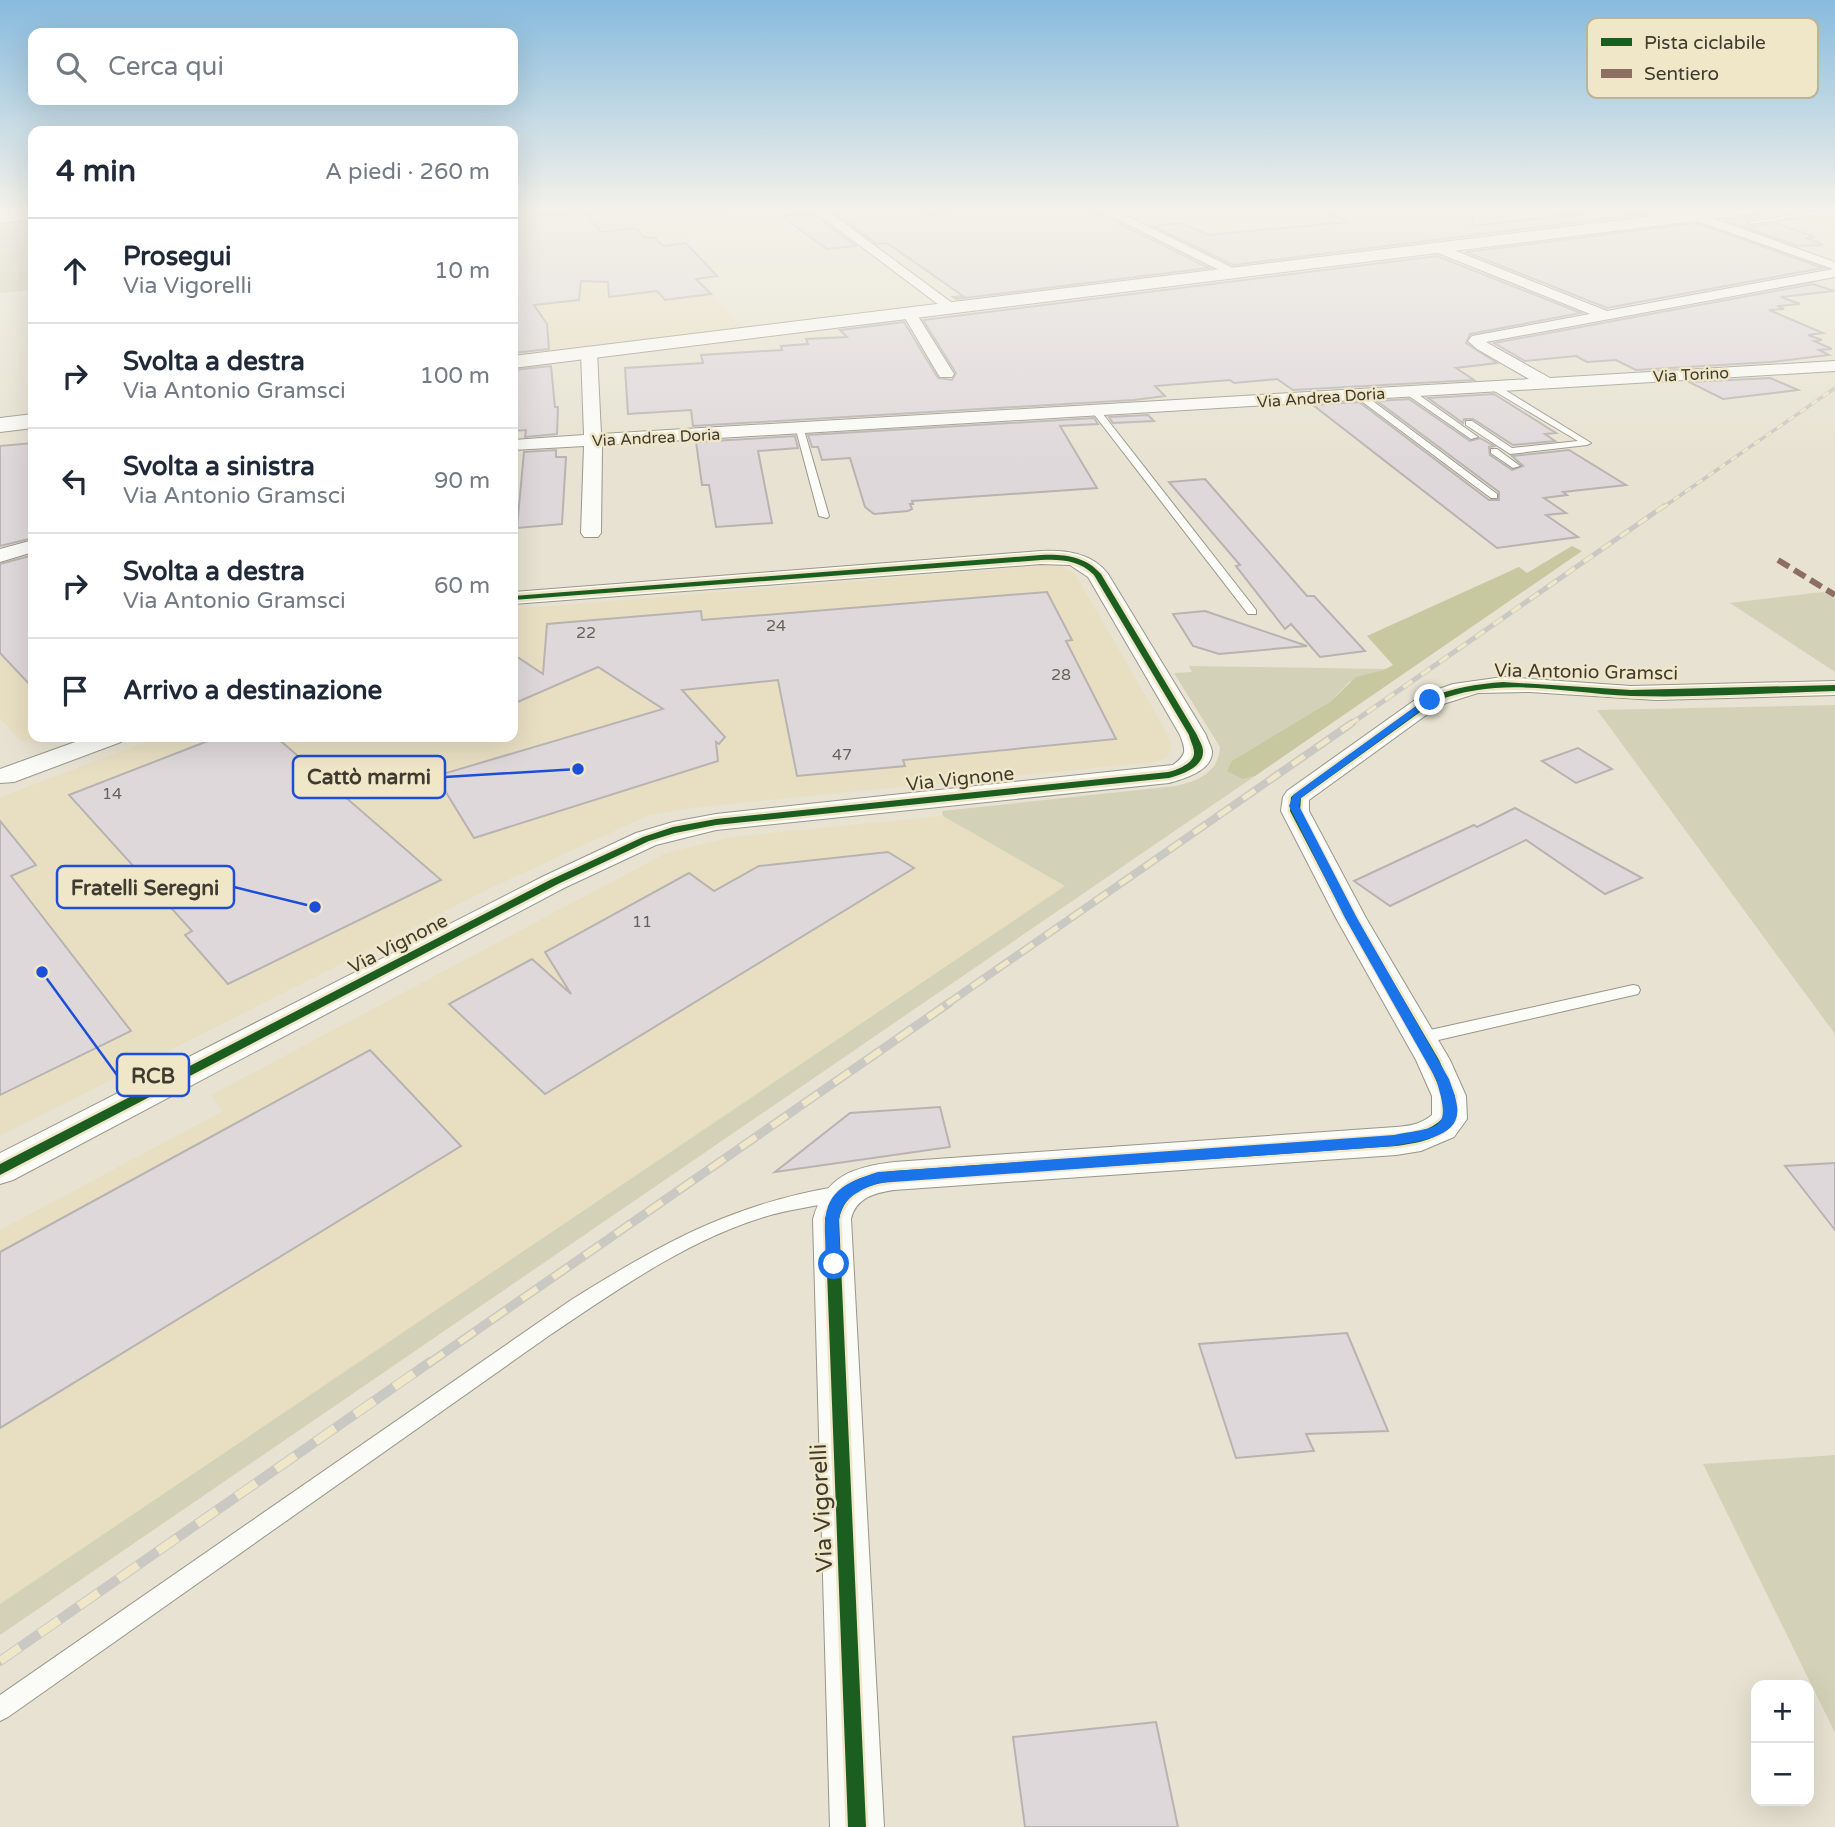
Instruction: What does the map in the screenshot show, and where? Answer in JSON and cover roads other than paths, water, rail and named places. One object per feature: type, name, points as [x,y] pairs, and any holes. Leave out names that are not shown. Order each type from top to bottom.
[{"type":"street","points":[[932,293],[952,308]]},
{"type":"street","points":[[518,361],[1072,293]]},
{"type":"street","points":[[1550,293],[1605,315]]},
{"type":"street","points":[[1547,383],[1482,346],[1477,339],[1724,293]]},
{"type":"street","points":[[909,313],[946,374]]},
{"type":"street","points":[[589,352],[593,441],[591,533]]},
{"type":"street","name":"Via Torino","points":[[1547,383],[1835,366]]},
{"type":"street","name":"Via Andrea Doria","points":[[518,445],[800,430],[1547,383]]},
{"type":"street","points":[[0,425],[28,422]]},
{"type":"street","points":[[0,556],[28,548]]},
{"type":"street","name":"Via Vignone","points":[[0,1170],[554,882],[658,835],[716,822],[1161,776],[1182,771],[1197,759],[1197,743],[1193,735],[1097,574],[1086,564],[1076,560],[1060,557],[1033,558],[518,598]]},
{"type":"street","name":"Via Antonio Gramsci","points":[[845,1192],[862,1183],[894,1176],[1371,1142],[1434,1133],[1449,1119],[1451,1107],[1442,1079],[1351,918],[1295,811],[1296,797],[1430,700],[1455,691],[1502,686],[1578,687],[1634,693],[1835,688]]},
{"type":"street","points":[[2,775],[98,742]]},
{"type":"street","name":"Via Vigorelli","points":[[845,1192],[838,1199],[832,1219],[857,1827]]},
{"type":"lane","points":[[1469,424],[1510,451],[1587,443],[1494,387]]},
{"type":"lane","points":[[1409,392],[1516,466]]},
{"type":"lane","points":[[1359,396],[1493,496]]},
{"type":"lane","points":[[1096,411],[1252,612]]},
{"type":"lane","points":[[800,430],[824,516]]},
{"type":"lane","points":[[1421,1038],[1633,990]]},
{"type":"lane","points":[[0,1709],[531,1337],[630,1272],[683,1242],[761,1209],[803,1197],[845,1192]]},
{"type":"railway","points":[[1662,508],[1835,388]]},
{"type":"railway","points":[[1349,725],[1664,506]]},
{"type":"railway","points":[[947,1004],[1352,723]]},
{"type":"railway","points":[[428,1364],[949,1003]]},
{"type":"railway","points":[[0,1661],[430,1362]]},
{"type":"place","name":"Cattò marmi","points":[[578,769]]},
{"type":"place","name":"Fratelli Seregni","points":[[315,907]]},
{"type":"place","name":"RCB","points":[[42,972]]}]
